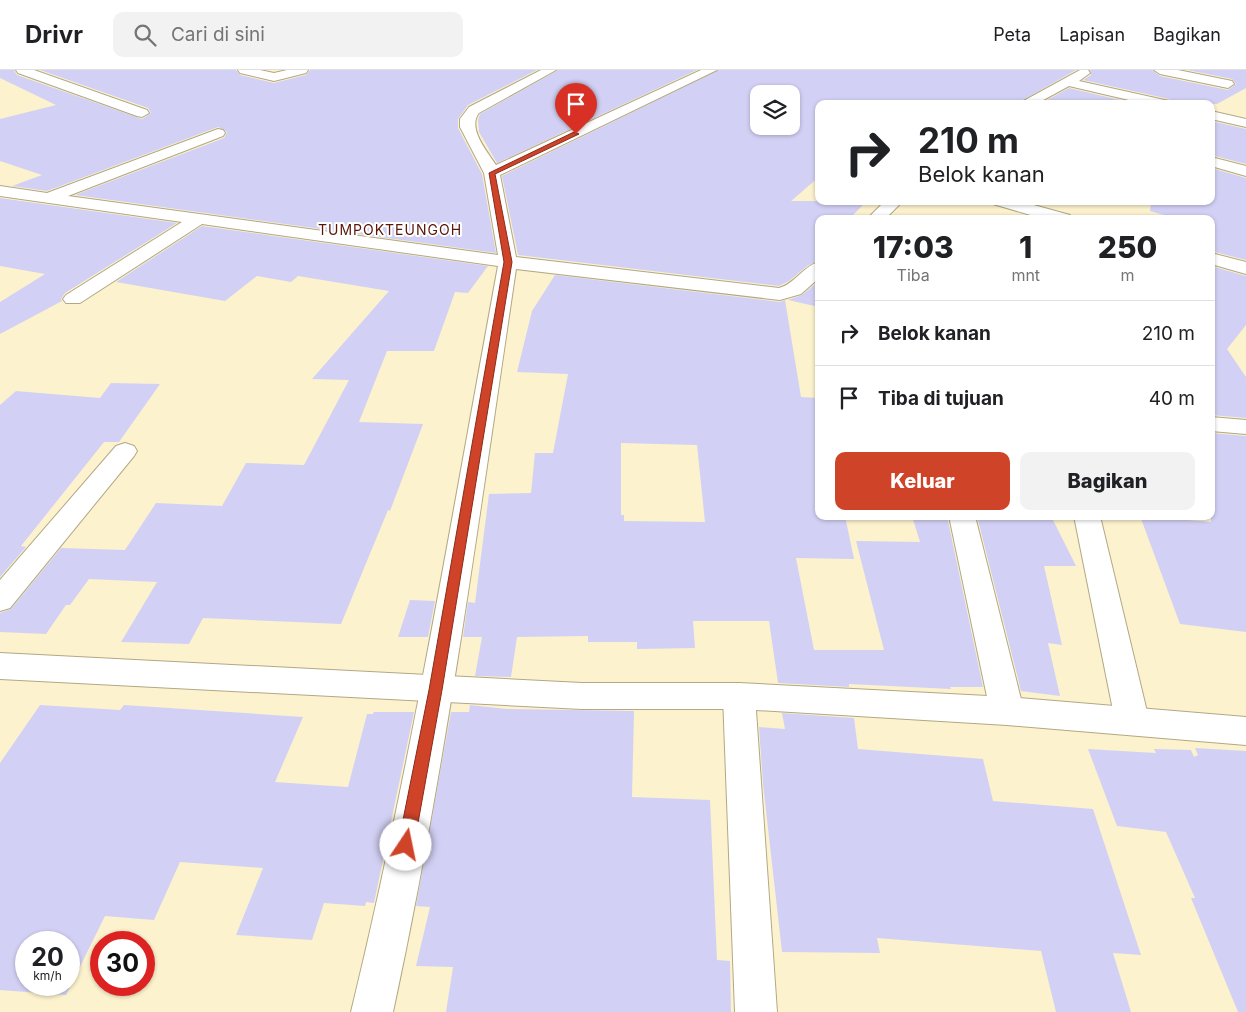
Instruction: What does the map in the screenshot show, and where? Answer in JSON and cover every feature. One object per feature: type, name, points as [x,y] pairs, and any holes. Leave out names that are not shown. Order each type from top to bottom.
[{"type":"street","points":[[22,70],[142,113]]},
{"type":"street","points":[[244,70],[266,77],[302,70]]},
{"type":"street","points":[[372,1012],[388,942],[436,690],[508,262],[492,173],[467,127],[467,119],[474,110],[550,70]]},
{"type":"street","points":[[492,173],[711,70]]},
{"type":"street","points":[[1032,100],[1069,77],[1090,70]]},
{"type":"street","points":[[1160,70],[1228,84]]},
{"type":"street","points":[[1069,77],[1150,100]]},
{"type":"street","points":[[1215,116],[1246,123]]},
{"type":"street","points":[[49,198],[218,132]]},
{"type":"street","points":[[1215,163],[1246,171]]},
{"type":"street","points":[[0,190],[508,262],[780,294],[794,290],[815,272]]},
{"type":"street","points":[[879,215],[891,205]]},
{"type":"street","points":[[1013,205],[1050,215]]},
{"type":"street","points":[[73,299],[200,218]]},
{"type":"street","points":[[1215,259],[1246,268]]},
{"type":"street","points":[[1215,424],[1246,427]]},
{"type":"street","points":[[0,600],[125,450]]},
{"type":"street","points":[[963,520],[1007,711]]},
{"type":"street","points":[[1088,520],[1132,720]]},
{"type":"street","points":[[0,666],[436,690],[582,696],[739,696],[1007,711],[1246,731]]},
{"type":"street","points":[[739,696],[756,1012]]},
{"type":"building","points":[[0,70],[14,70],[17,75],[142,119],[151,113],[148,108],[40,70],[236,70],[240,75],[274,83],[306,75],[310,70],[537,70],[468,105],[458,119],[458,128],[482,174],[496,253],[75,195],[224,138],[227,132],[218,127],[47,191],[12,186],[42,175],[0,161],[0,119],[56,105],[0,78]]},
{"type":"building","points":[[558,70],[697,70],[497,163],[479,132],[478,120],[480,114]]},
{"type":"building","points":[[719,70],[1076,70],[1023,100],[815,100],[815,180],[791,201],[815,201],[815,205],[863,205],[853,215],[815,215],[815,262],[779,286],[518,255],[502,176]]},
{"type":"building","points":[[1090,70],[1152,70],[1160,76],[1228,90],[1236,84],[1232,79],[1187,70],[1246,70],[1246,88],[1215,104],[1215,100],[1170,100],[1083,80],[1091,75]]},
{"type":"building","points":[[1069,88],[1120,100],[1047,100]]},
{"type":"building","points":[[1215,122],[1246,129],[1246,164],[1215,156]]},
{"type":"building","points":[[1215,169],[1246,178],[1246,260],[1215,252],[1215,215],[1164,215],[1150,211],[1151,205],[1215,205]]},
{"type":"building","points":[[0,198],[177,223],[65,293],[61,299],[62,301],[0,334],[0,302],[45,274],[0,266]]},
{"type":"building","points":[[202,226],[488,266],[468,293],[455,292],[434,351],[387,351],[359,422],[423,424],[390,511],[388,510],[341,624],[203,618],[189,644],[121,642],[157,582],[89,579],[70,605],[66,605],[46,634],[0,632],[0,613],[11,609],[61,548],[125,550],[156,503],[222,506],[246,463],[304,465],[349,380],[312,379],[389,291],[298,276],[291,282],[257,276],[225,301],[116,282]]},
{"type":"building","points":[[1215,267],[1246,276],[1246,325],[1227,349],[1246,377],[1246,418],[1215,415]]},
{"type":"building","points":[[555,275],[780,302],[785,300],[801,397],[815,398],[815,520],[846,520],[854,559],[796,558],[814,650],[884,650],[856,541],[920,542],[913,520],[948,520],[983,687],[950,687],[951,689],[849,684],[849,687],[778,683],[769,621],[693,621],[695,648],[637,649],[637,642],[588,642],[588,636],[517,637],[511,677],[475,676],[482,637],[463,637],[468,602],[475,603],[489,494],[531,493],[535,453],[553,453],[568,374],[517,372],[532,311]],"holes":[[[621,443],[697,445],[705,522],[624,521],[624,515],[621,515]]]},
{"type":"building","points":[[815,284],[815,306],[788,300],[802,295]]},
{"type":"building","points":[[111,383],[160,384],[119,442],[104,442],[21,546],[26,547],[0,577],[0,405],[16,391],[100,398]]},
{"type":"building","points":[[1215,433],[1246,436],[1246,632],[1180,624],[1141,520],[1211,522],[1211,520],[1215,520]]},
{"type":"building","points":[[978,520],[1053,520],[1076,566],[1044,566],[1062,645],[1048,643],[1060,696],[1021,691]]},
{"type":"building","points":[[410,600],[435,601],[428,637],[398,637]]},
{"type":"building","points":[[40,705],[120,710],[124,705],[303,717],[275,782],[348,787],[367,714],[373,714],[374,712],[414,712],[374,903],[366,902],[365,906],[324,903],[312,940],[236,935],[263,868],[180,862],[154,920],[105,916],[98,931],[90,931],[90,946],[80,967],[80,931],[15,931],[15,991],[0,990],[0,763]]},
{"type":"building","points":[[470,705],[507,709],[634,711],[632,797],[710,800],[717,960],[730,961],[731,1012],[446,1012],[453,967],[416,966],[430,907],[416,906],[451,712],[469,712]]},
{"type":"building","points":[[782,713],[854,718],[858,749],[983,759],[993,801],[1093,809],[1141,955],[1113,953],[1131,1012],[1056,1012],[1041,951],[877,938],[880,953],[782,952],[763,784],[759,727],[785,729]]},
{"type":"building","points":[[1195,748],[1246,751],[1246,1012],[1238,1012],[1191,898],[1195,898],[1166,832],[1117,826],[1088,749],[1156,753],[1154,749],[1191,750],[1194,757],[1198,755]]},
{"type":"district","name":"TUMPOKTEUNGOH","points":[[390,230]]},
{"type":"route","points":[[406,845],[436,690],[508,262],[492,173],[576,134]]}]
